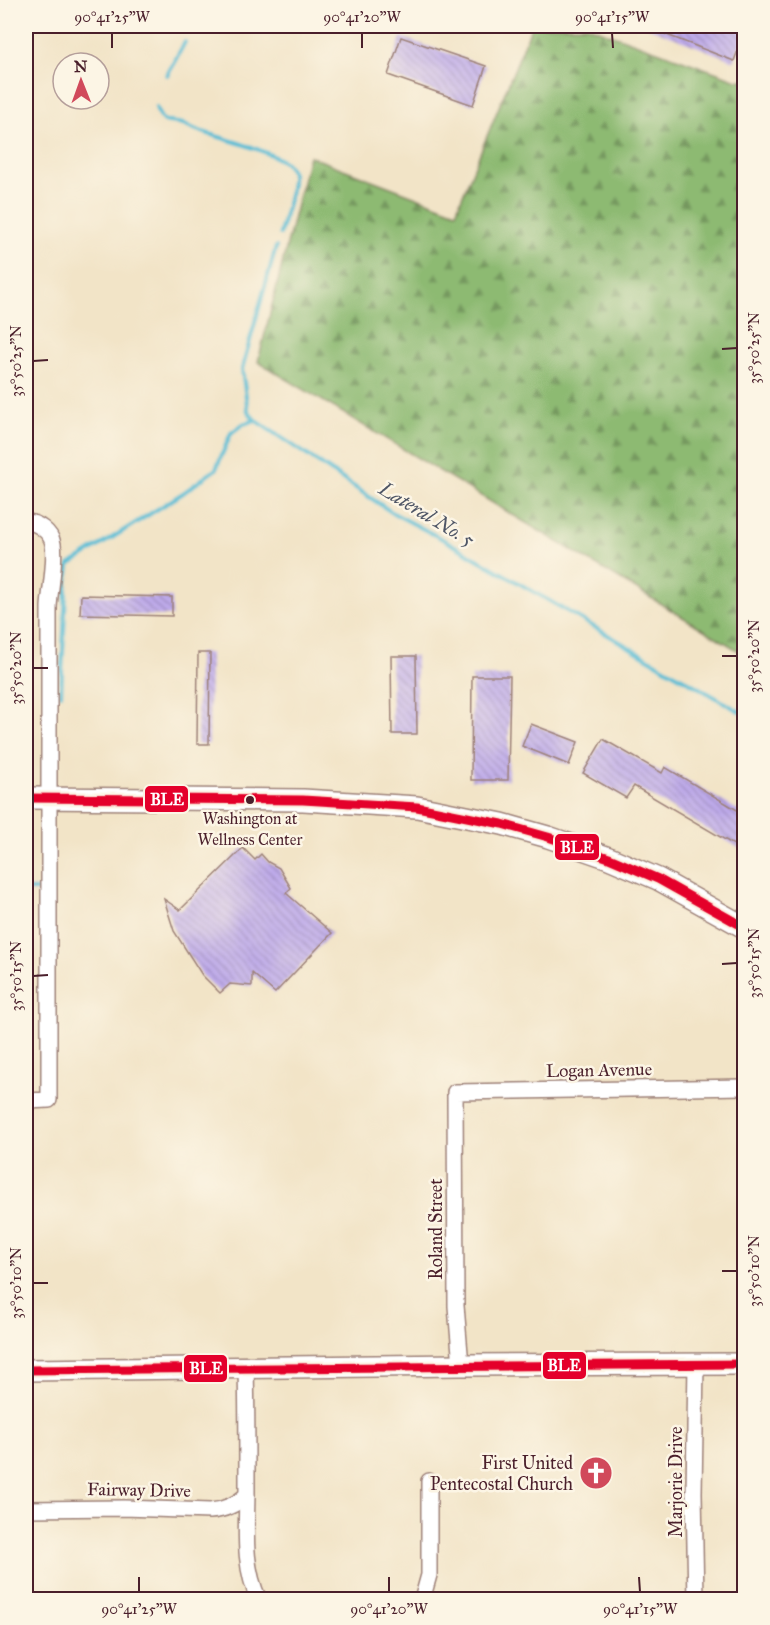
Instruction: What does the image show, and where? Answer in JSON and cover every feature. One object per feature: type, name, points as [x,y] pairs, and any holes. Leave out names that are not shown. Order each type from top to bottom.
[{"type":"street","points":[[26,522],[32,522],[44,529],[53,544],[49,607],[49,1101],[26,1101]]},
{"type":"street","points":[[26,798],[303,800],[370,803],[440,812],[502,824],[609,858],[657,879],[744,927]]},
{"type":"street","name":"Logan Avenue","points":[[455,1092],[744,1087]]},
{"type":"street","name":"Roland Street","points":[[455,1092],[456,1306],[461,1365]]},
{"type":"street","name":"Marjorie Drive","points":[[696,1363],[694,1493],[696,1599]]},
{"type":"street","points":[[26,1370],[744,1364]]},
{"type":"street","points":[[246,1368],[245,1538],[247,1556],[259,1599]]},
{"type":"street","points":[[422,1599],[429,1575],[429,1481]]},
{"type":"street","name":"Fairway Drive","points":[[26,1509],[124,1508],[210,1511],[224,1510],[247,1494]]},
{"type":"green space","points":[[532,26],[588,26],[737,80],[744,80],[744,654],[258,362],[309,156],[456,212]]},
{"type":"building","points":[[644,26],[740,26],[744,27],[744,34],[734,61]]},
{"type":"building","points":[[401,37],[486,66],[473,105],[388,75]]},
{"type":"building","points":[[81,595],[172,597],[172,616],[80,614]]},
{"type":"building","points":[[198,653],[210,653],[209,744],[197,744]]},
{"type":"building","points":[[391,656],[416,656],[417,734],[392,734]]},
{"type":"building","points":[[472,676],[510,676],[508,780],[471,780]]},
{"type":"building","points":[[531,724],[578,742],[569,765],[522,746]]},
{"type":"building","points":[[603,739],[662,773],[665,767],[744,814],[744,851],[634,786],[626,798],[583,773]]},
{"type":"building","points":[[243,848],[255,860],[261,854],[268,862],[279,868],[291,888],[286,893],[332,933],[275,993],[252,973],[252,986],[230,984],[220,993],[202,975],[174,931],[164,899],[180,910]]},
{"type":"waterway","name":"Lateral No. 5","points":[[167,75],[185,42]]},
{"type":"waterway","name":"Lateral No. 5","points":[[156,107],[163,120],[183,124],[253,148],[278,158],[286,164],[291,170],[292,183],[280,234]]},
{"type":"waterway","name":"Lateral No. 5","points":[[276,247],[242,369],[248,411],[255,420],[393,513],[448,542],[744,714]]},
{"type":"waterway","points":[[61,694],[69,565],[183,493],[216,469],[231,433],[243,424],[255,420]]},
{"type":"waterway","points":[[26,890],[37,890]]},
{"type":"transit line","name":"BLE","points":[[26,798],[303,800],[417,807],[502,824],[609,858],[658,879],[744,927]]},
{"type":"transit line","name":"BLE","points":[[26,1370],[744,1364]]},
{"type":"place","name":"Washington at Wellness Center","points":[[250,800]]},
{"type":"place","name":"First United Pentecostal Church","points":[[596,1473]]}]
